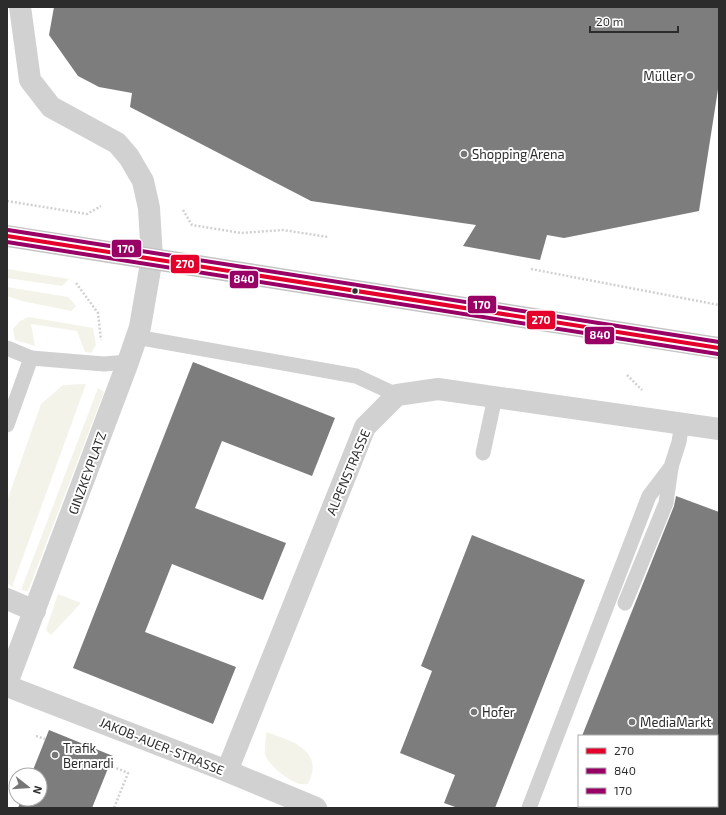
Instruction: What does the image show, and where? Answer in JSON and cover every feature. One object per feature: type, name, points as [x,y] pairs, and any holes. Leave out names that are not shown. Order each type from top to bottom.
[{"type":"main road","points":[[7,236],[719,348]]},
{"type":"street","name":"GINZKEYPLATZ","points":[[7,685],[140,327],[152,258],[149,208],[143,181],[129,157],[117,143],[51,107],[30,80],[20,7]]},
{"type":"street","points":[[397,395],[438,390],[719,429]]},
{"type":"street","name":"ALPENSTRASSE","points":[[227,771],[365,427],[397,395]]},
{"type":"street","points":[[7,599],[35,611]]},
{"type":"street","name":"JAKOB-AUER-STRASSE","points":[[7,685],[227,771],[316,808]]},
{"type":"lane","points":[[136,337],[356,376],[397,395]]},
{"type":"lane","points":[[7,348],[31,358],[104,364],[128,362]]},
{"type":"lane","points":[[7,425],[31,358]]},
{"type":"lane","points":[[483,454],[495,398]]},
{"type":"lane","points":[[625,603],[666,502],[671,467],[679,442],[682,423]]},
{"type":"lane","points":[[529,808],[649,496],[671,467]]},
{"type":"path","points":[[7,201],[87,214],[101,206]]},
{"type":"path","points":[[183,210],[192,225],[241,233],[283,230],[328,237]]},
{"type":"path","points":[[531,269],[719,305]]},
{"type":"path","points":[[76,283],[98,313],[104,364]]},
{"type":"path","points":[[627,375],[641,390]]},
{"type":"path","points":[[36,736],[45,739]]},
{"type":"path","points":[[109,765],[128,773],[114,808]]},
{"type":"shaded area","points":[[7,269],[69,279],[62,286],[7,278]]},
{"type":"shaded area","points":[[7,287],[68,297],[76,306],[71,311],[22,301],[7,296]]},
{"type":"shaded area","points":[[29,317],[93,328],[96,345],[91,353],[85,352],[77,331],[31,324],[35,346],[15,340],[13,329],[20,321]]},
{"type":"shaded area","points":[[86,384],[12,587],[7,583],[7,501],[41,404],[63,385]]},
{"type":"shaded area","points":[[98,388],[104,392],[28,591],[21,590]]},
{"type":"shaded area","points":[[58,594],[81,603],[51,635],[46,630]]},
{"type":"shaded area","points":[[266,732],[295,743],[309,755],[312,763],[312,772],[308,784],[297,783],[283,775],[271,764],[265,754]]},
{"type":"building","name":"Shopping Arena","points":[[54,7],[719,7],[719,83],[699,211],[564,238],[547,235],[540,260],[463,246],[476,225],[311,201],[130,107],[132,93],[99,87],[78,76],[49,35]]},
{"type":"building","points":[[193,362],[335,418],[312,476],[222,441],[195,508],[286,543],[263,600],[172,564],[145,632],[236,667],[213,724],[73,668]]},
{"type":"building","points":[[676,496],[719,512],[719,736],[582,735],[674,506]]},
{"type":"building","name":"Hofer","points":[[472,535],[585,580],[495,808],[458,808],[444,803],[455,775],[400,753],[432,671],[421,666]]},
{"type":"building","points":[[49,730],[113,756],[92,808],[18,808],[48,807],[48,767],[34,767]]},
{"type":"transit line","name":"170","points":[[8,230],[719,342]]},
{"type":"transit line","name":"270","points":[[7,236],[719,348]]},
{"type":"transit line","name":"840","points":[[7,242],[718,354]]},
{"type":"place","name":"Müller","points":[[690,76]]},
{"type":"place","name":"Shopping Arena","points":[[464,154]]},
{"type":"place","name":"Hofer","points":[[474,712]]},
{"type":"place","name":"MediaMarkt","points":[[632,722]]},
{"type":"place","name":"Trafik Bernardi","points":[[55,755]]}]
